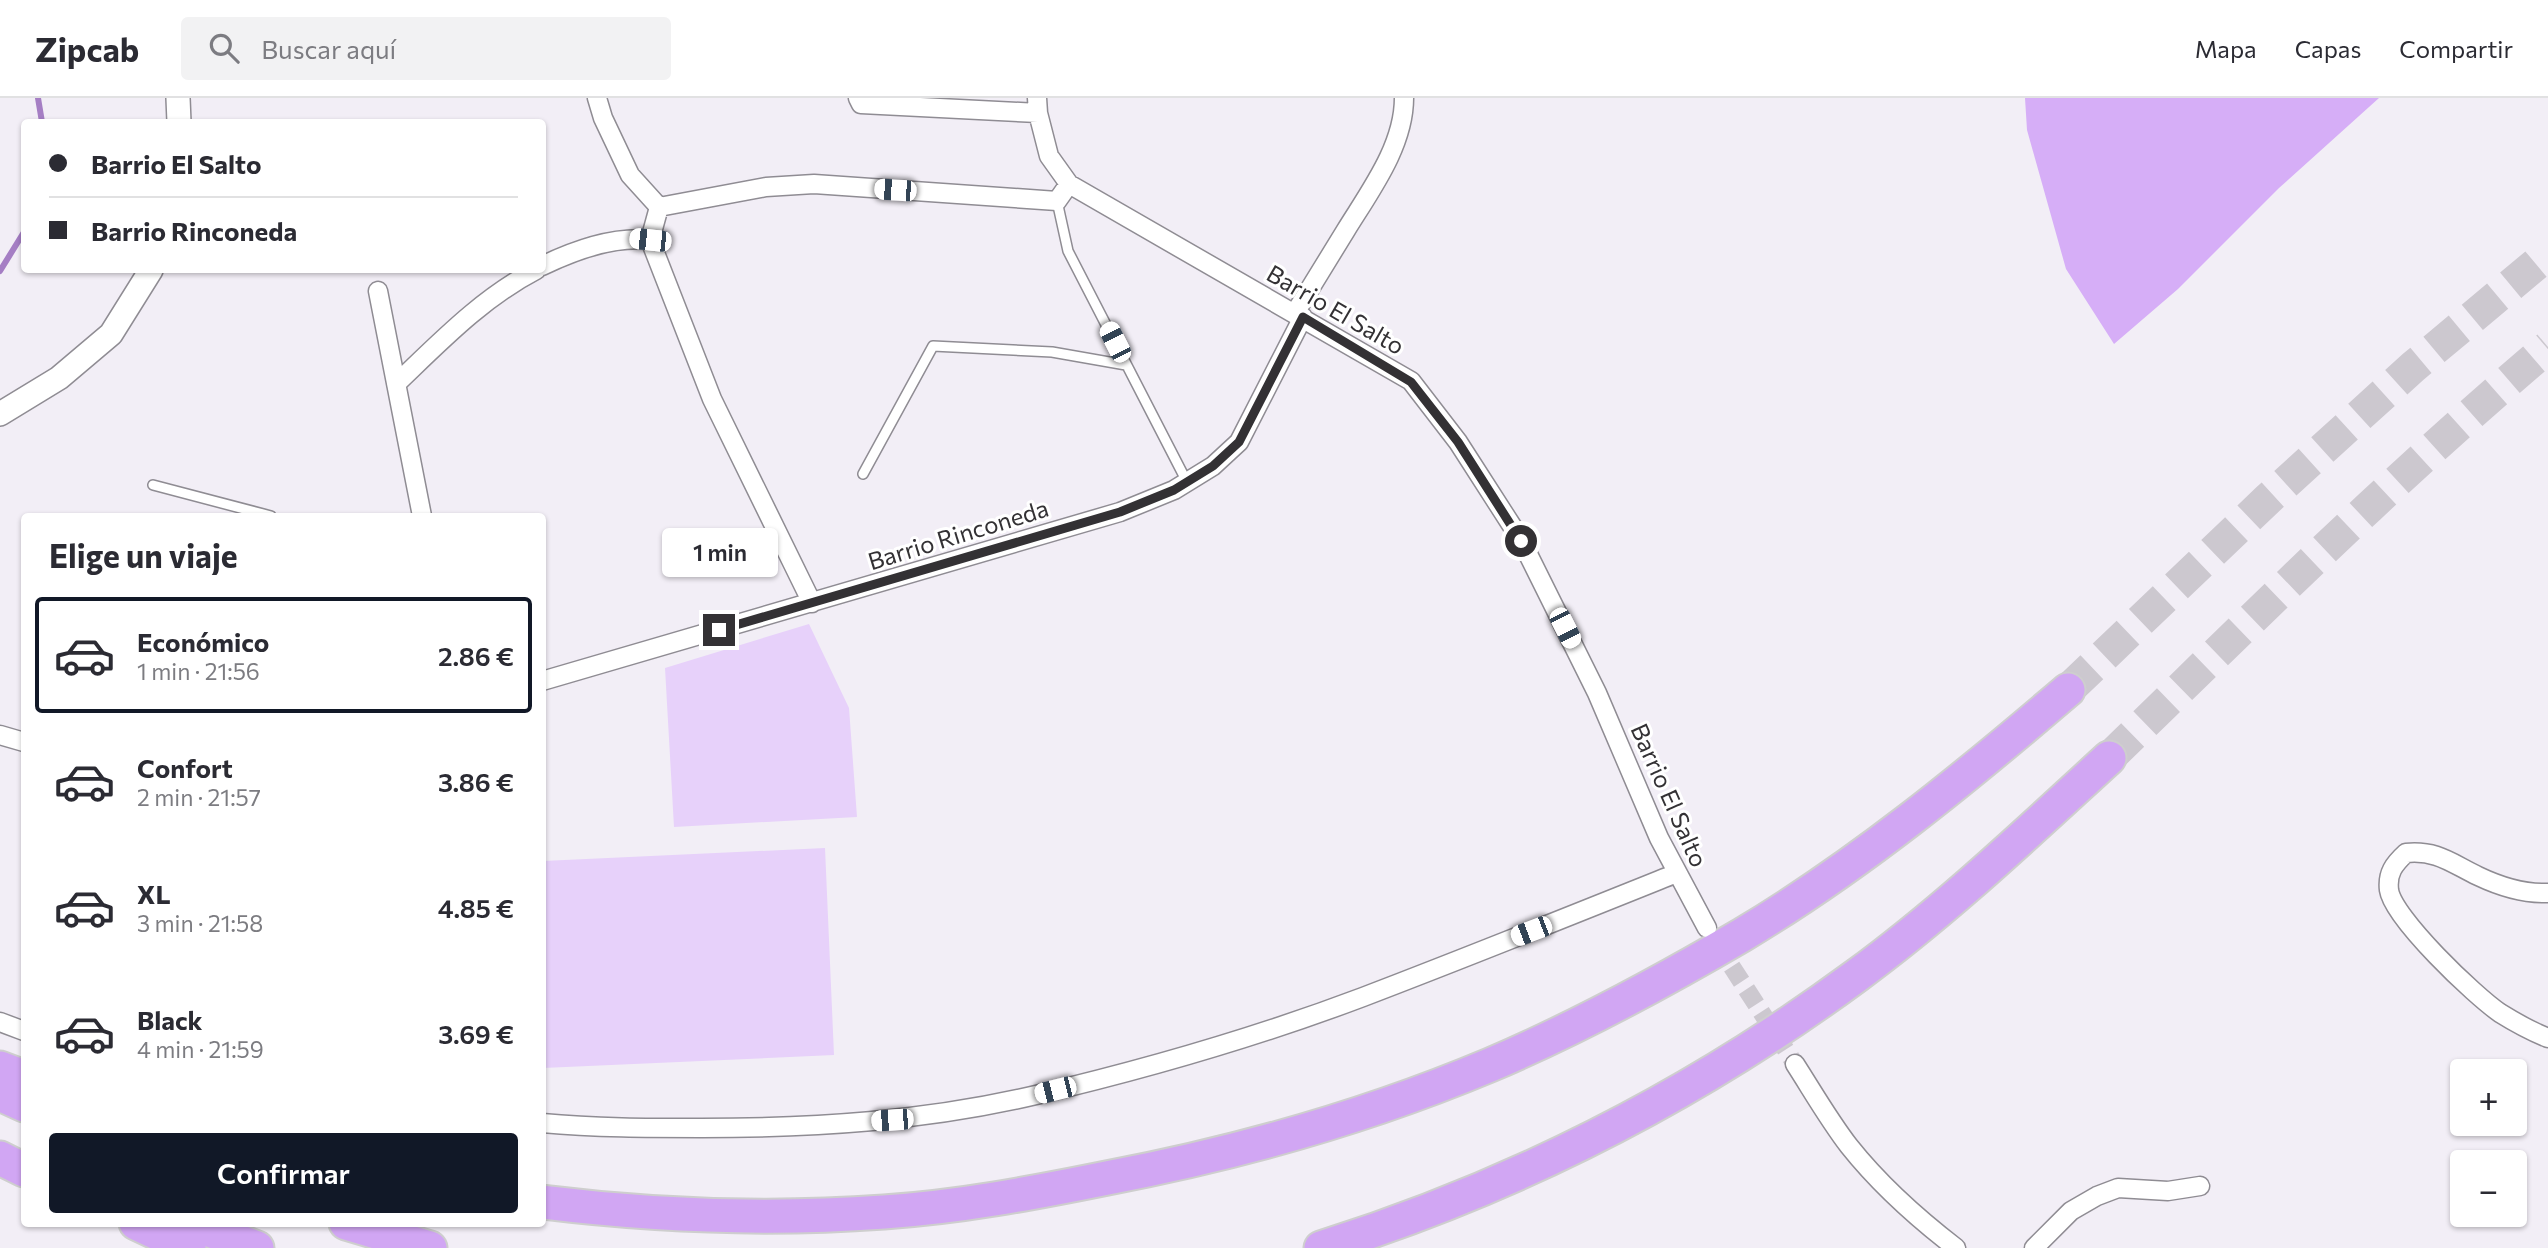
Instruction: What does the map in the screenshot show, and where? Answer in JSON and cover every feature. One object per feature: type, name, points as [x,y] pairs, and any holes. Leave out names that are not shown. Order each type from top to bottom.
[{"type":"highway","points":[[546,1202],[617,1209],[729,1214],[822,1215],[887,1212],[969,1202],[1151,1170],[1254,1146],[1331,1124],[1487,1066],[1550,1038],[1612,1008],[1745,933],[1891,834],[1976,768],[2068,690]]},
{"type":"highway","points":[[1321,1248],[1400,1222],[1485,1189],[1554,1158],[1679,1091],[1758,1042],[1856,976],[1930,917],[2016,844],[2109,758]]},
{"type":"highway","points":[[0,1068],[21,1076]]},
{"type":"highway","points":[[0,1094],[21,1104]]},
{"type":"highway","points":[[0,1139],[21,1149]]},
{"type":"highway","points":[[0,1158],[21,1168]]},
{"type":"highway","points":[[144,1227],[189,1248]]},
{"type":"highway","points":[[202,1227],[257,1248]]},
{"type":"highway","points":[[359,1227],[425,1247]]},
{"type":"street","points":[[178,98],[179,119]]},
{"type":"street","points":[[597,98],[603,118],[630,175],[659,207]]},
{"type":"street","points":[[858,98],[861,104],[1038,106]]},
{"type":"street","name":"Barrio Rinconeda","points":[[546,680],[1120,512],[1174,490],[1213,466],[1239,442],[1299,315],[1381,173],[1395,140],[1404,98]]},
{"type":"street","name":"Barrio El Salto","points":[[1038,106],[1049,156],[1069,184],[1411,382],[1458,442],[1521,541],[1597,693],[1676,873],[1707,928]]},
{"type":"street","points":[[659,207],[766,187],[814,184],[1057,201],[1069,184]]},
{"type":"street","points":[[659,207],[650,240],[712,398],[813,603]]},
{"type":"street","points":[[546,264],[566,254],[629,237],[650,240]]},
{"type":"street","points":[[0,414],[59,378],[111,334],[149,273]]},
{"type":"street","points":[[396,384],[469,314],[517,279],[530,273]]},
{"type":"street","points":[[377,291],[421,513]]},
{"type":"street","points":[[0,734],[21,741]]},
{"type":"street","points":[[2548,893],[2522,892],[2500,886],[2430,853],[2406,853],[2394,864],[2389,878],[2390,894],[2400,914],[2470,988],[2498,1012],[2522,1027],[2548,1038]]},
{"type":"street","points":[[546,1123],[585,1128],[825,1125],[892,1120],[1034,1096],[1208,1049],[1361,998],[1676,873]]},
{"type":"street","points":[[0,1021],[21,1030]]},
{"type":"street","points":[[1795,1064],[1835,1127],[1867,1167],[1908,1208],[1956,1248]]},
{"type":"street","points":[[2034,1248],[2071,1212],[2097,1196],[2118,1188],[2168,1191],[2200,1186]]},
{"type":"lane","points":[[1057,201],[1068,251],[1187,482]]},
{"type":"lane","points":[[863,474],[933,346],[1052,352],[1126,365]]},
{"type":"lane","points":[[153,485],[260,513]]},
{"type":"shaded area","points":[[2025,98],[2379,98],[2279,188],[2178,289],[2114,344],[2066,269],[2027,130]]},
{"type":"shaded area","points":[[809,624],[849,708],[857,817],[674,827],[665,668]]},
{"type":"shaded area","points":[[825,848],[834,1055],[546,1068],[546,861]]},
{"type":"waterway","points":[[38,98],[42,119]]},
{"type":"waterway","points":[[0,271],[21,237]]},
{"type":"tunnel","points":[[2068,690],[2268,499],[2413,367],[2548,254]]},
{"type":"tunnel","points":[[2109,758],[2380,497],[2548,347]]},
{"type":"tunnel","points":[[1717,944],[1795,1064]]},
{"type":"route","points":[[719,630],[1120,512],[1174,490],[1213,466],[1239,442],[1303,317],[1411,382],[1458,442],[1521,541]]}]
